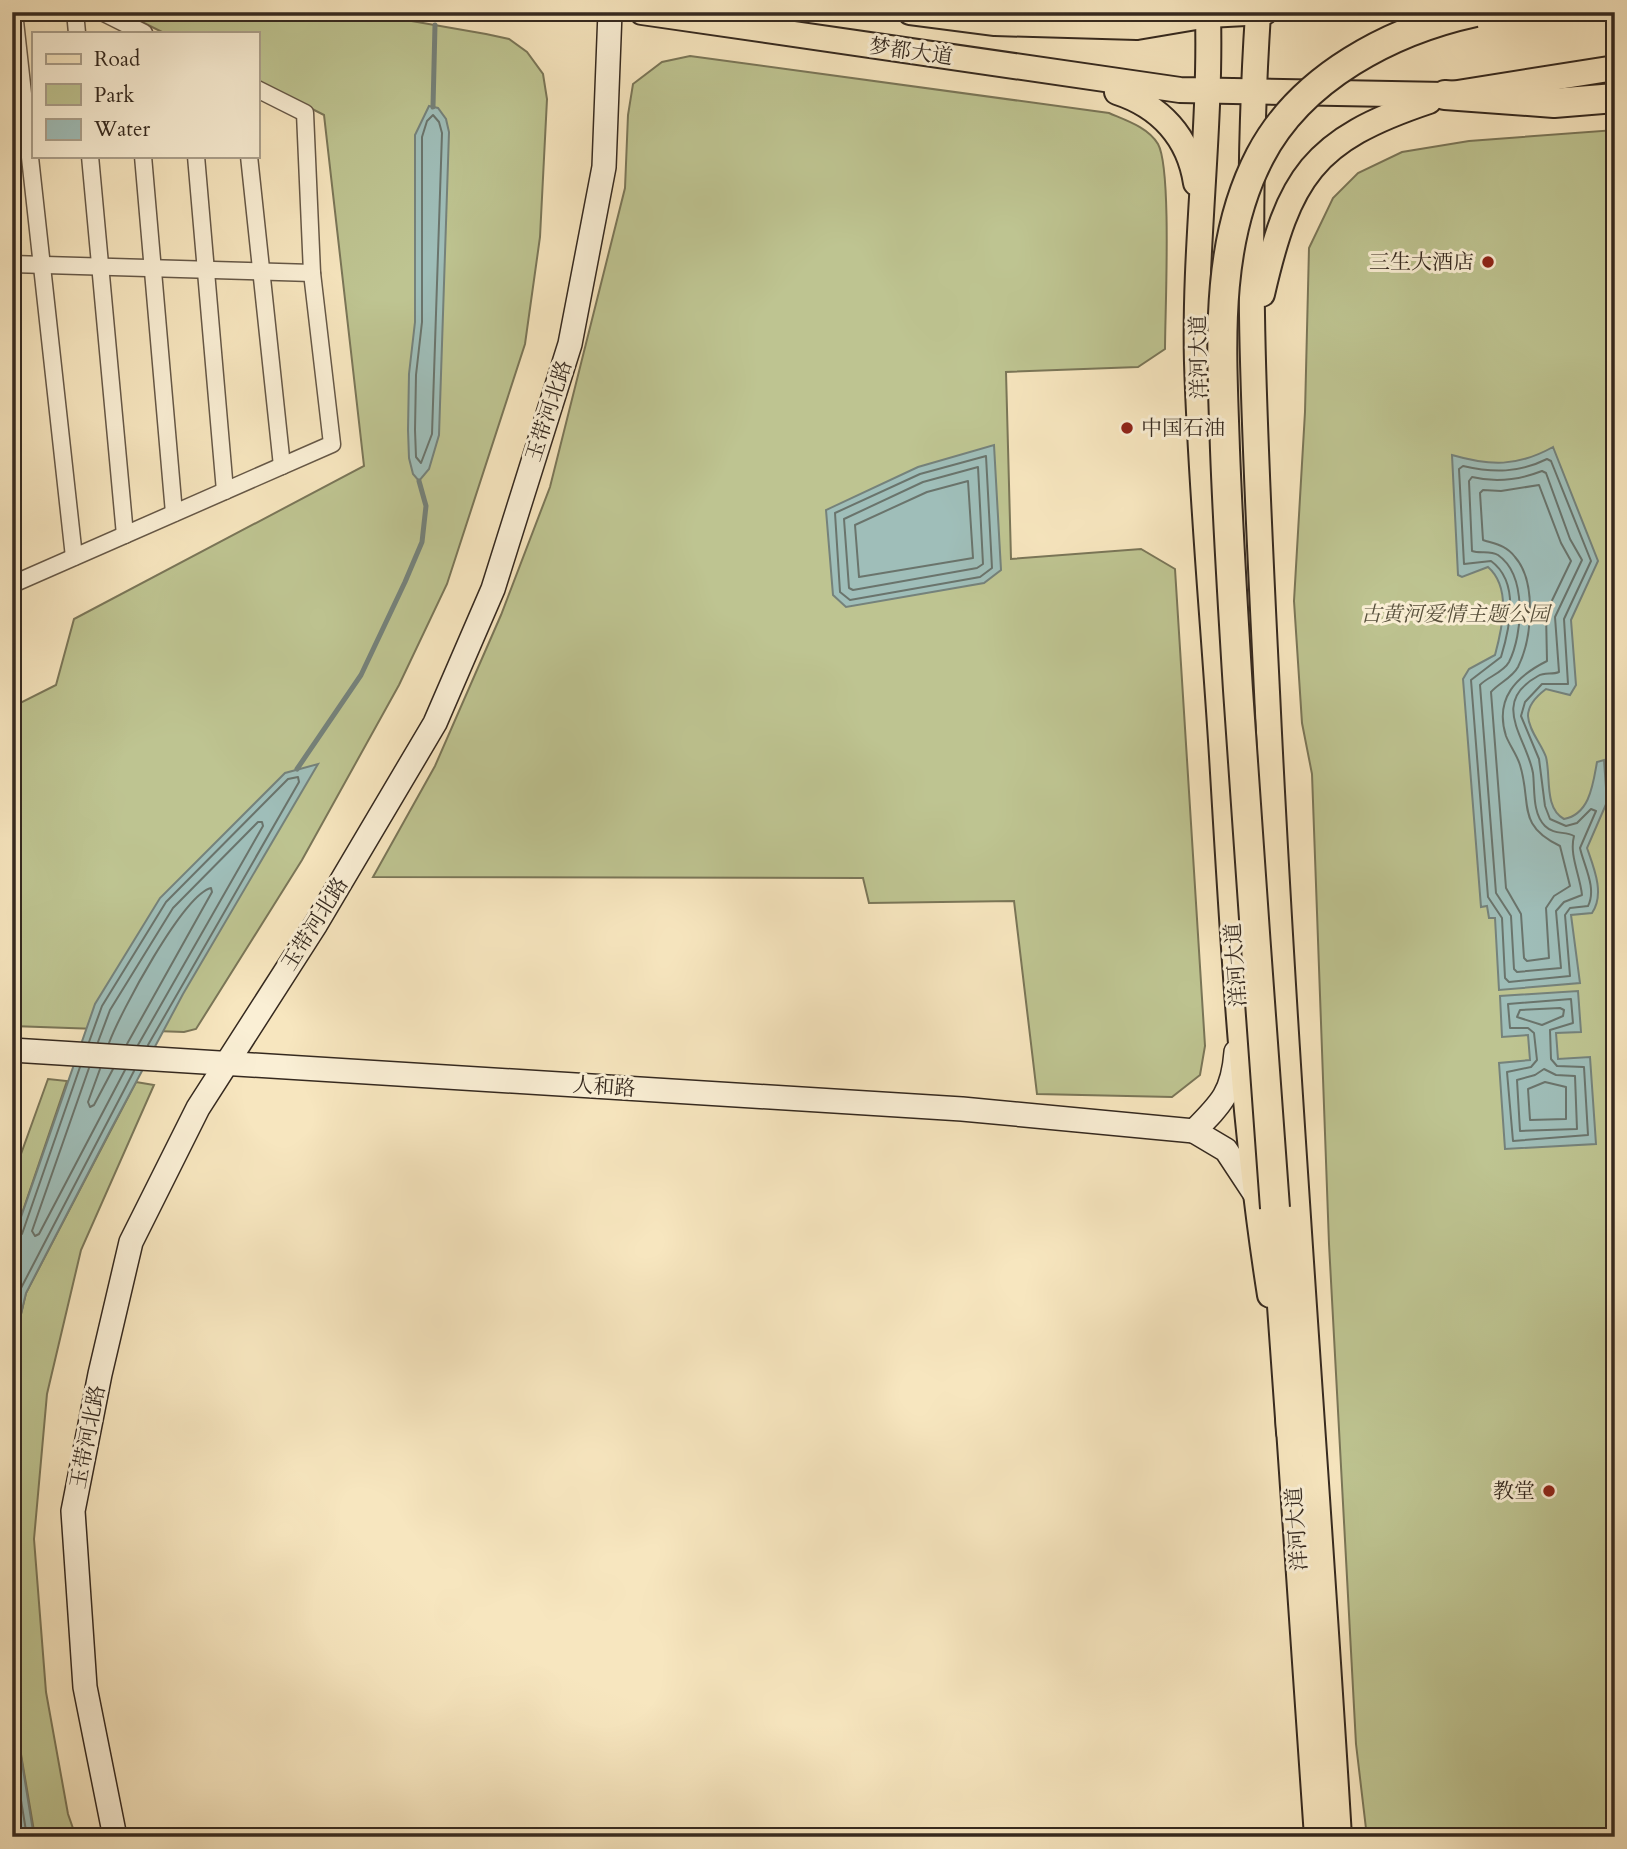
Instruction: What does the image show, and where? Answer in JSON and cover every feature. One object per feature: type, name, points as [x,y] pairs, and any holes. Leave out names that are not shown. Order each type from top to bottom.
[{"type":"highway","points":[[1291,1432],[1266,1203],[1229,551],[1223,323],[1233,230],[1244,190],[1261,154],[1283,121],[1310,94],[1378,46],[1427,24],[1475,12]]},
{"type":"highway","points":[[1445,95],[1554,103],[1615,98]]},
{"type":"main road","name":"梦都大道","points":[[642,12],[1064,74],[1180,90],[1210,91]]},
{"type":"main road","name":"梦都大道","points":[[909,12],[995,23],[1137,27],[1208,15]]},
{"type":"main road","name":"洋河大道","points":[[1266,1203],[1239,1021],[1197,363],[1199,207],[1210,91],[1208,15],[1262,13],[1253,92],[1252,336],[1274,835],[1339,1837]]},
{"type":"main road","points":[[1252,336],[1275,237],[1294,190],[1317,159],[1360,130],[1401,110],[1445,95],[1615,68]]},
{"type":"main road","points":[[1064,74],[1142,100],[1158,112],[1173,127],[1193,167],[1199,207]]},
{"type":"main road","points":[[1210,91],[1445,95]]},
{"type":"main road","name":"洋河大道","points":[[1291,1432],[1317,1837]]},
{"type":"street","points":[[14,12],[74,557]]},
{"type":"street","points":[[75,12],[77,32]]},
{"type":"street","points":[[102,12],[137,32]]},
{"type":"street","name":"玉带河北路","points":[[115,1837],[85,1687],[74,1511],[100,1374],[131,1242],[198,1108],[316,924],[435,723],[493,589],[570,344],[604,167],[610,12]]},
{"type":"street","points":[[12,576],[13,584],[332,444],[312,273],[304,113],[259,90]]},
{"type":"street","points":[[90,158],[125,535]]},
{"type":"street","points":[[143,158],[174,513]]},
{"type":"street","points":[[196,158],[225,491]]},
{"type":"street","points":[[249,158],[282,466]]},
{"type":"street","points":[[12,264],[312,273]]},
{"type":"street","points":[[1239,1021],[1230,1089],[1217,1108],[1194,1131],[1226,1150],[1266,1203]]},
{"type":"street","name":"人和路","points":[[12,1050],[962,1109],[1194,1131]]},
{"type":"green space","points":[[122,12],[360,12],[509,39],[527,52],[543,74],[547,99],[540,237],[525,344],[447,584],[399,685],[302,860],[196,1029],[184,1032],[12,1026],[12,707],[56,685],[74,619],[364,466],[324,115],[259,82],[259,32],[162,32]]},
{"type":"green space","points":[[690,56],[1109,113],[1142,129],[1158,144],[1165,181],[1166,210],[1165,349],[1138,367],[1006,372],[1011,559],[1141,549],[1175,569],[1205,1046],[1200,1075],[1172,1097],[1037,1094],[1014,901],[869,903],[863,878],[373,877],[435,766],[501,615],[550,487],[625,188],[628,115],[633,84],[662,62]]},
{"type":"green space","name":"古黄河爱情主题公园","points":[[1615,130],[1615,1837],[1367,1837],[1356,1744],[1329,1244],[1312,774],[1302,723],[1294,601],[1305,412],[1309,248],[1333,198],[1358,173],[1402,152],[1469,141]]},
{"type":"green space","points":[[48,1079],[67,1081],[12,1243],[12,1179]]},
{"type":"green space","points":[[136,1082],[154,1085],[81,1250],[47,1394],[34,1539],[46,1692],[68,1814],[76,1837],[35,1837],[12,1701],[12,1352],[26,1293]]},
{"type":"water","points":[[429,106],[438,108],[446,119],[449,132],[439,435],[429,469],[419,481],[413,474],[409,458],[408,430],[409,374],[415,322],[415,135]]},
{"type":"water","points":[[994,445],[1001,570],[984,583],[846,607],[833,595],[826,510],[918,467]]},
{"type":"water","points":[[1553,447],[1598,561],[1571,620],[1576,685],[1570,695],[1546,689],[1532,704],[1528,716],[1546,757],[1553,807],[1564,819],[1573,816],[1585,805],[1592,788],[1597,762],[1604,760],[1607,802],[1587,848],[1597,881],[1598,898],[1592,913],[1571,915],[1580,983],[1499,990],[1495,918],[1489,918],[1487,906],[1481,907],[1463,679],[1469,669],[1495,655],[1502,621],[1503,597],[1495,576],[1488,567],[1462,577],[1458,575],[1452,455],[1503,463],[1540,454]]},
{"type":"water","points":[[318,764],[183,994],[110,1131],[26,1293],[12,1352],[12,1243],[95,1004],[160,898],[285,773]]},
{"type":"water","points":[[1578,991],[1581,1032],[1556,1033],[1558,1059],[1590,1057],[1596,1144],[1505,1149],[1499,1063],[1530,1060],[1528,1035],[1502,1037],[1500,996]]},
{"type":"water","points":[[12,1701],[34,1837],[12,1837]]},
{"type":"waterway","points":[[433,107],[435,25]]},
{"type":"waterway","points":[[297,769],[361,675],[422,542],[426,506],[419,481]]},
{"type":"place","name":"三生大酒店","points":[[1488,262]]},
{"type":"place","name":"中国石油","points":[[1127,428]]},
{"type":"place","name":"教堂","points":[[1549,1491]]}]
